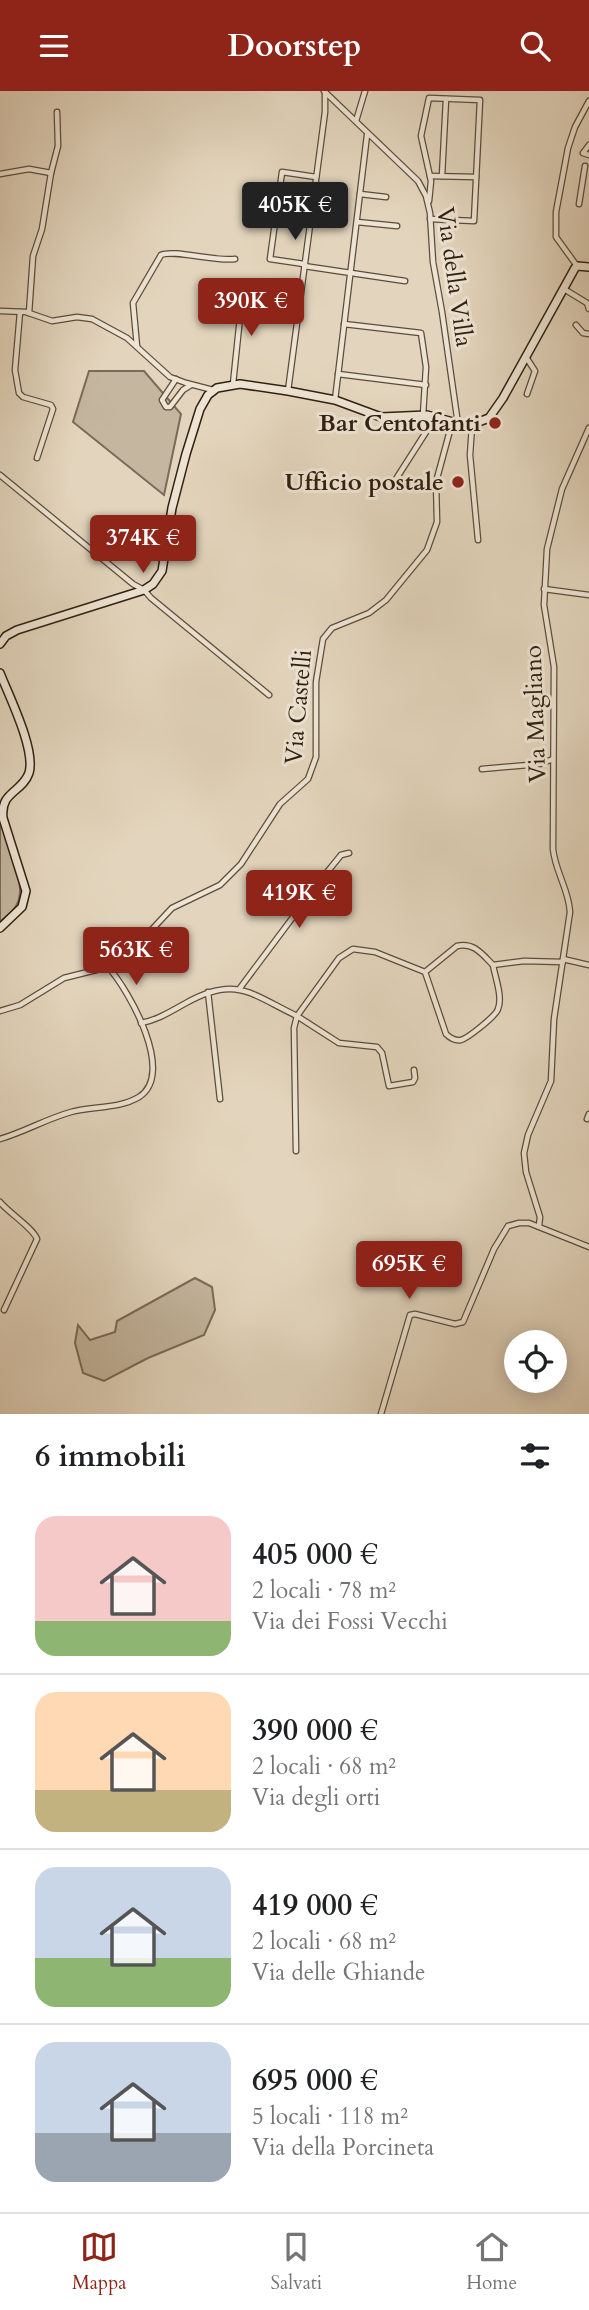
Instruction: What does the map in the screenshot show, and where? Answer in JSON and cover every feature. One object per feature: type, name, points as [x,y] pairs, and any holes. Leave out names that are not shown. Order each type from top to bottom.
[{"type":"street","points":[[356,121],[365,91]]},
{"type":"street","points":[[288,391],[325,112],[324,92]]},
{"type":"street","name":"Via della Villa","points":[[324,92],[418,181],[426,195],[455,424]]},
{"type":"street","points":[[428,205],[432,181],[421,136],[429,98],[480,100],[474,221],[430,219]]},
{"type":"street","points":[[442,176],[446,99]]},
{"type":"street","points":[[589,101],[575,127],[568,148],[556,212],[556,239],[578,266],[589,267]]},
{"type":"street","points":[[29,313],[32,259],[42,229],[58,146],[57,112]]},
{"type":"street","points":[[335,400],[368,134]]},
{"type":"street","points":[[588,143],[583,153],[589,155]]},
{"type":"street","points":[[585,166],[586,183],[579,201],[589,200]]},
{"type":"street","points":[[0,174],[32,169],[51,173]]},
{"type":"street","points":[[316,177],[282,172],[270,259],[405,281]]},
{"type":"street","points":[[430,176],[476,177]]},
{"type":"street","points":[[360,194],[386,197]]},
{"type":"street","points":[[357,222],[397,226]]},
{"type":"street","points":[[136,347],[134,303],[161,255],[169,253],[221,260],[235,259]]},
{"type":"street","points":[[0,311],[20,311],[51,320],[79,317],[92,319],[116,331],[161,370],[191,385],[214,390],[233,384],[288,391],[335,400],[381,417],[423,415],[472,426],[489,418],[578,266]]},
{"type":"street","points":[[233,384],[243,289]]},
{"type":"street","points":[[564,289],[587,303],[589,309]]},
{"type":"street","points":[[20,311],[15,370],[19,393],[24,398],[50,404],[53,409],[37,458]]},
{"type":"street","points":[[344,324],[421,333],[426,367],[423,415]]},
{"type":"street","points":[[576,325],[583,333],[589,334]]},
{"type":"street","points":[[526,357],[533,364],[535,371],[527,394]]},
{"type":"street","points":[[338,374],[426,385]]},
{"type":"street","points":[[176,379],[162,400],[162,404],[167,408],[191,385]]},
{"type":"street","points":[[0,644],[8,635],[23,628],[144,590],[156,582],[162,572],[182,465],[200,409],[214,390]]},
{"type":"street","points":[[396,479],[435,417]]},
{"type":"street","name":"Via Castelli","points":[[0,1011],[20,1005],[64,978],[108,967],[143,939],[172,908],[218,887],[244,859],[280,804],[310,776],[316,757],[316,682],[323,639],[332,628],[369,613],[389,598],[427,550],[437,522],[436,482],[455,424]]},
{"type":"street","points":[[472,426],[470,456],[478,540]]},
{"type":"street","name":"Via Magliano","points":[[539,1226],[540,1217],[526,1172],[525,1149],[551,1081],[553,1026],[570,908],[553,849],[554,667],[544,589],[547,549],[562,489],[589,428]]},
{"type":"street","points":[[0,475],[133,584],[144,590],[269,695]]},
{"type":"street","points":[[544,589],[589,595]]},
{"type":"street","points":[[0,673],[26,743],[30,764],[26,779],[6,799],[2,810],[24,880],[26,897],[20,909],[0,928]]},
{"type":"street","points":[[482,769],[540,764],[554,759]]},
{"type":"street","points":[[240,988],[320,881],[341,855],[349,853]]},
{"type":"street","points":[[457,946],[478,949],[493,965],[499,1000],[498,1011],[466,1038],[454,1039],[446,1034],[425,972],[457,946]]},
{"type":"street","points":[[296,1151],[293,1028],[297,1016],[339,958],[351,949],[371,951],[425,972]]},
{"type":"street","points":[[493,965],[523,961],[563,961],[589,965]]},
{"type":"street","points":[[0,1139],[69,1113],[120,1104],[142,1094],[150,1084],[154,1067],[141,1023],[108,967]]},
{"type":"street","points":[[141,1023],[158,1018],[208,992],[240,988],[297,1016],[339,1043],[377,1047],[382,1053],[389,1086],[413,1082],[414,1070]]},
{"type":"street","points":[[208,992],[220,1099]]},
{"type":"street","points":[[0,1202],[17,1220],[34,1232],[37,1239],[4,1310]]},
{"type":"street","points":[[381,1414],[410,1315],[462,1323],[507,1228],[523,1223],[539,1226],[589,1247]]},
{"type":"shaded area","points":[[89,371],[144,371],[181,414],[164,495],[73,422]]},
{"type":"shaded area","points":[[0,821],[16,864],[20,887],[16,906],[0,922]]},
{"type":"shaded area","points":[[195,1278],[212,1287],[215,1310],[204,1335],[148,1358],[104,1381],[83,1373],[75,1343],[78,1325],[90,1340],[115,1332],[117,1321]]},
{"type":"place","name":"Bar Centofanti","points":[[495,423]]},
{"type":"place","name":"Ufficio postale","points":[[458,482]]}]
